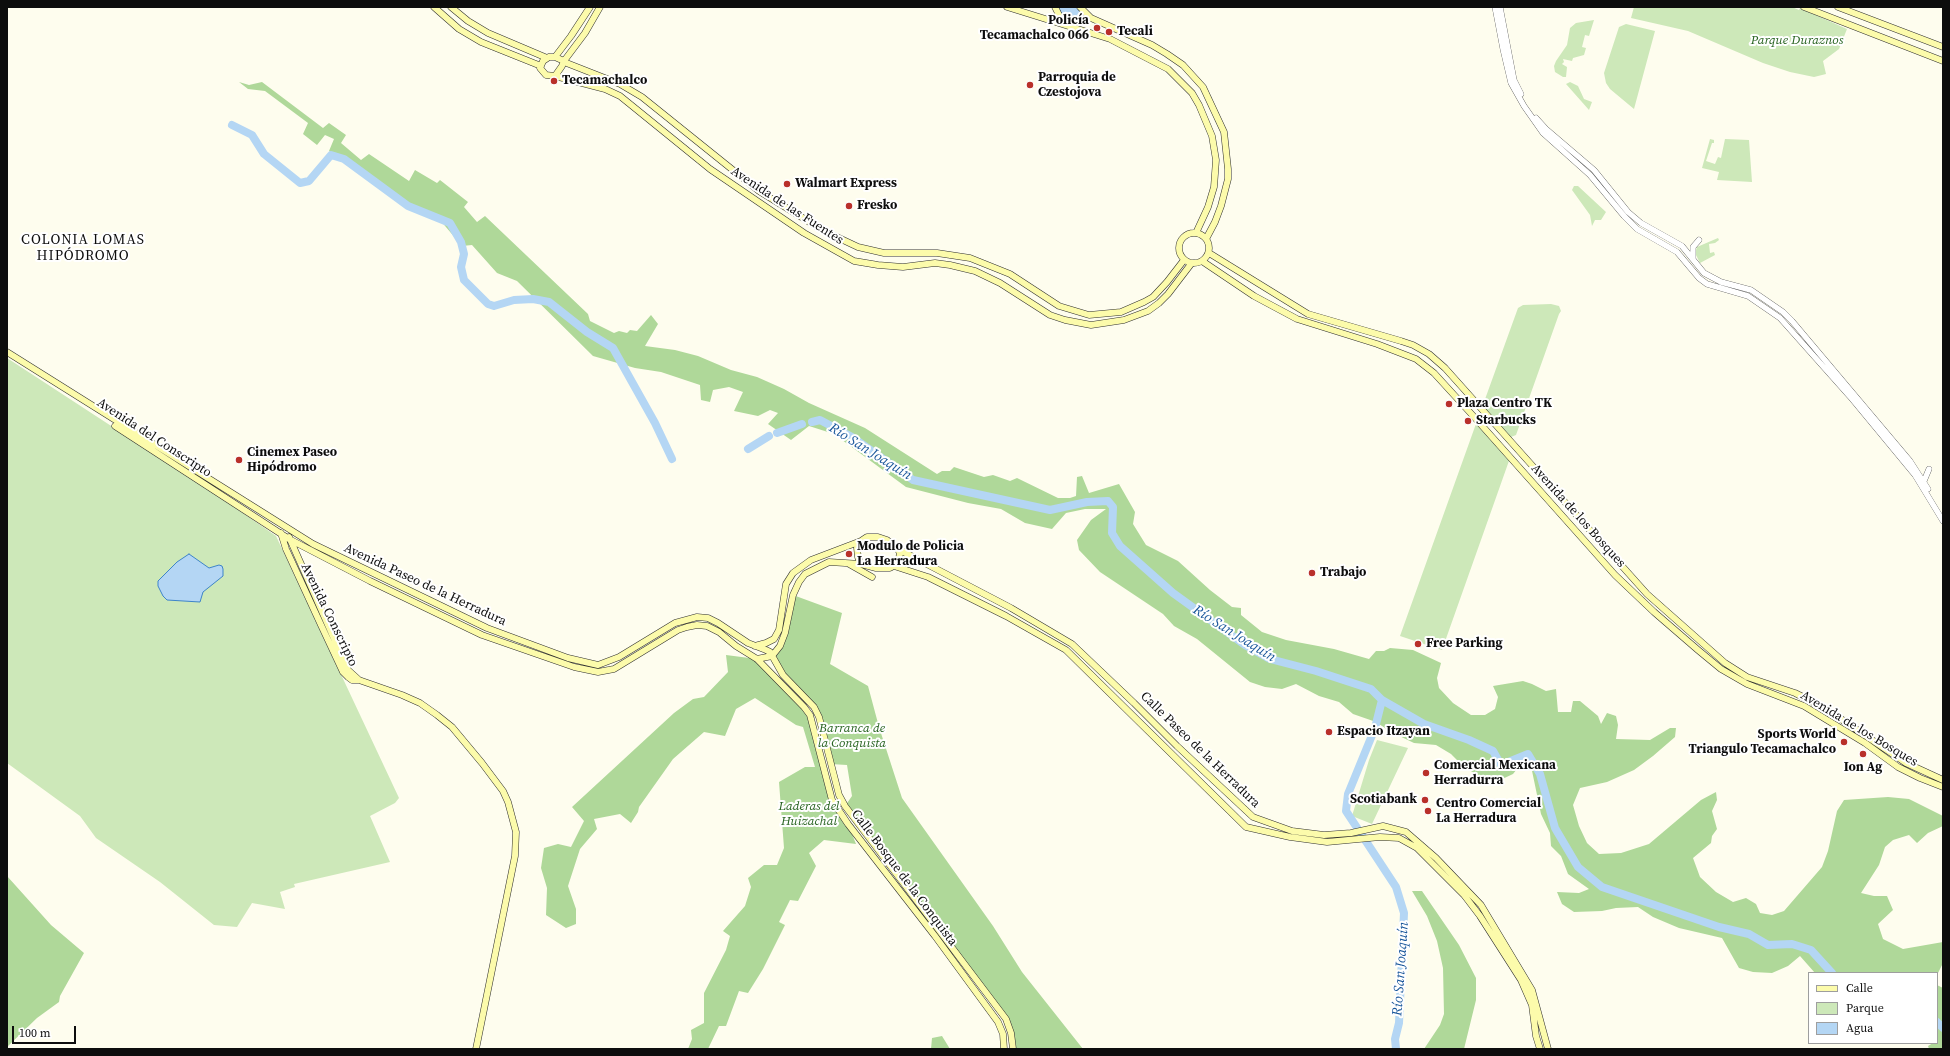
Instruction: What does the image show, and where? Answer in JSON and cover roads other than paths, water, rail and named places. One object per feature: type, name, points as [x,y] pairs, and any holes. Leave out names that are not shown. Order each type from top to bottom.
[{"type":"main road","points":[[434,7],[459,28],[481,42],[541,66]]},
{"type":"main road","points":[[451,7],[468,22],[488,33],[547,58],[555,56],[571,36],[590,7]]},
{"type":"main road","points":[[541,66],[543,73],[550,76],[555,76],[585,34],[600,7]]},
{"type":"main road","points":[[1007,7],[1110,39],[1146,56],[1168,69],[1192,93],[1199,105],[1212,136],[1216,160],[1214,187],[1208,207],[1196,233]]},
{"type":"main road","points":[[1055,7],[1063,24]]},
{"type":"main road","points":[[1080,7],[1090,18],[1167,54],[1183,65],[1203,87],[1224,132],[1228,169],[1226,190],[1216,222],[1206,239]]},
{"type":"main road","points":[[1838,7],[1943,47]]},
{"type":"main road","points":[[1807,8],[1943,61]]},
{"type":"main road","points":[[555,56],[564,62]]},
{"type":"main road","points":[[541,66],[547,58]]},
{"type":"main road","name":"Avenida de las Fuentes","points":[[564,62],[620,84],[642,96],[762,193],[827,232],[863,249],[894,253],[937,253],[976,260],[1010,274],[1059,306],[1078,313],[1100,315],[1121,312],[1148,299],[1167,282],[1184,260]]},
{"type":"main road","points":[[573,81],[577,68]]},
{"type":"main road","name":"Avenida de las Fuentes","points":[[555,76],[605,89],[629,102],[702,163],[804,233],[854,261],[878,265],[903,266],[942,264],[975,271],[988,277],[1050,315],[1083,325],[1103,325],[1137,315],[1159,303],[1191,264]]},
{"type":"main road","points":[[752,198],[762,193],[763,199],[759,203]]},
{"type":"main road","points":[[1196,233],[1206,239],[1209,245],[1209,253],[1202,262],[1191,264],[1184,260],[1178,250],[1180,242],[1185,236],[1196,233]]},
{"type":"main road","name":"Avenida de los Bosques","points":[[1209,253],[1308,314],[1413,345],[1429,354],[1446,368],[1647,594],[1725,663],[1747,677],[1795,693],[1813,702],[1906,763],[1943,780]]},
{"type":"main road","points":[[975,271],[978,266],[976,260]]},
{"type":"main road","name":"Avenida de los Bosques","points":[[1202,262],[1254,296],[1297,319],[1377,344],[1416,359],[1434,374],[1524,471],[1636,596],[1721,669],[1747,684],[1804,706],[1864,743],[1898,767],[1943,787]]},
{"type":"main road","points":[[988,277],[988,270],[993,267]]},
{"type":"main road","name":"Avenida del Conscripto","points":[[7,352],[289,530]]},
{"type":"main road","name":"Avenida del Conscripto","points":[[7,356],[289,539]]},
{"type":"main road","points":[[1524,471],[1531,464]]},
{"type":"main road","name":"Avenida Conscripto","points":[[282,526],[281,534],[286,549],[343,672],[352,680],[359,680]]},
{"type":"main road","name":"Avenida Conscripto","points":[[289,530],[289,539],[348,670],[359,680]]},
{"type":"main road","name":"Avenida Paseo de la Herradura","points":[[289,530],[346,562],[456,614],[487,628],[575,660],[598,665],[610,662],[675,623],[697,617],[708,618],[718,623],[755,646],[766,650],[772,656]]},
{"type":"main road","points":[[755,646],[774,639],[779,630],[786,584],[793,573],[811,560],[861,541],[867,537],[878,537],[887,540],[898,549],[900,558],[894,566],[880,568],[846,562],[829,562],[816,567],[805,574],[793,594],[785,633],[780,646],[772,656],[757,659]]},
{"type":"main road","name":"Avenida Paseo de la Herradura","points":[[289,539],[466,628],[574,667],[598,672],[614,669],[678,630],[697,625],[707,626],[719,632],[736,646],[757,659]]},
{"type":"main road","points":[[861,541],[857,548],[857,553],[861,564]]},
{"type":"main road","name":"Calle Paseo de la Herradura","points":[[898,549],[1011,608],[1072,644],[1253,817],[1263,822],[1292,831],[1324,835],[1352,833],[1383,826],[1406,832],[1436,858],[1481,905],[1532,990],[1548,1049]]},
{"type":"main road","points":[[836,550],[838,562]]},
{"type":"main road","points":[[846,562],[872,577]]},
{"type":"main road","name":"Calle Paseo de la Herradura","points":[[894,566],[928,577],[1066,650],[1246,827],[1290,837],[1327,842],[1352,841],[1379,837],[1399,838],[1417,848],[1433,862],[1468,900],[1527,992],[1532,1005],[1536,1036],[1540,1049]]},
{"type":"main road","points":[[981,604],[1011,608]]},
{"type":"main road","points":[[531,652],[533,645]]},
{"type":"main road","name":"Calle Bosque de la Conquista","points":[[772,656],[776,666],[814,707],[819,717],[838,795],[1006,1019],[1011,1033],[1013,1049]]},
{"type":"main road","name":"Calle Bosque de la Conquista","points":[[757,659],[810,715],[832,800],[848,824],[935,936],[998,1022],[1003,1034],[1004,1049]]},
{"type":"main road","points":[[768,671],[776,666]]},
{"type":"main road","points":[[359,680],[420,703],[452,727],[503,791],[513,817],[516,832],[514,863],[476,1049]]},
{"type":"main road","points":[[1234,816],[1242,815],[1245,811]]},
{"type":"street","points":[[1495,7],[1511,83],[1524,106],[1543,133],[1590,175],[1624,216],[1637,229],[1677,252],[1699,278],[1707,284],[1748,296],[1780,318],[1853,400],[1915,475],[1943,521]]},
{"type":"street","points":[[1500,7],[1514,80],[1536,118],[1546,129],[1594,170],[1628,212],[1641,223],[1682,246],[1695,263],[1710,278],[1750,290],[1783,312],[1858,398],[1914,467],[1924,481],[1943,515]]},
{"type":"street","points":[[1695,263],[1692,258],[1692,250],[1699,240]]},
{"type":"street","points":[[1924,481],[1929,469]]},
{"type":"water","points":[[1058,7],[1078,7],[1080,11],[1078,20],[1073,23],[1067,23]]},
{"type":"water","points":[[189,554],[209,568],[219,565],[222,566],[223,576],[203,592],[200,602],[167,600],[163,596],[158,586],[158,581],[177,562]]},
{"type":"waterway","name":"Río San Joaquín","points":[[232,125],[252,135],[264,154],[300,183],[309,181],[331,155],[344,159],[408,206],[450,223],[461,242],[464,254],[461,267],[464,280],[488,304],[494,306],[514,300],[533,299],[549,302],[587,332],[613,348],[655,423],[672,459]]},
{"type":"waterway","name":"Río San Joaquín","points":[[812,422],[820,420],[852,437],[913,480],[1050,510],[1087,502],[1108,501],[1113,507],[1112,533],[1120,546],[1173,593],[1245,645],[1270,659],[1316,671],[1371,689],[1382,700],[1424,724],[1469,740],[1493,751],[1501,765],[1528,754],[1540,774],[1555,828],[1578,867],[1602,887],[1719,927],[1749,934],[1768,945],[1792,944],[1811,950],[1831,972]]},
{"type":"waterway","name":"Río San Joaquín","points":[[777,433],[802,424]]},
{"type":"waterway","name":"Río San Joaquín","points":[[748,449],[769,436]]},
{"type":"waterway","name":"Río San Joaquín","points":[[1382,700],[1375,728],[1348,794],[1346,811],[1396,887],[1404,913],[1399,1023],[1395,1039],[1396,1049]]},
{"type":"waterway","points":[[1938,1023],[1943,1028]]},
{"type":"place","name":"Policía Tecamachalco 066","points":[[1097,28]]},
{"type":"place","name":"Tecali","points":[[1109,32]]},
{"type":"place","name":"Tecamachalco","points":[[554,81]]},
{"type":"place","name":"Parroquia de Czestojova","points":[[1030,85]]},
{"type":"place","name":"Walmart Express","points":[[787,184]]},
{"type":"place","name":"Fresko","points":[[849,206]]},
{"type":"place","name":"Plaza Centro TK","points":[[1449,404]]},
{"type":"place","name":"Starbucks","points":[[1468,421]]},
{"type":"place","name":"Cinemex Paseo Hipódromo","points":[[239,460]]},
{"type":"place","name":"Modulo de Policia La Herradura","points":[[849,554]]},
{"type":"place","name":"Trabajo","points":[[1312,573]]},
{"type":"place","name":"Free Parking","points":[[1418,644]]},
{"type":"place","name":"Espacio Itzayan","points":[[1329,732]]},
{"type":"place","name":"Sports World Triangulo Tecamachalco","points":[[1844,742]]},
{"type":"place","name":"Ion Ag","points":[[1863,754]]},
{"type":"place","name":"Comercial Mexicana Herradurra","points":[[1426,773]]},
{"type":"place","name":"Scotiabank","points":[[1425,800]]},
{"type":"place","name":"Centro Comercial La Herradura","points":[[1428,811]]},
{"type":"district","name":"COLONIA LOMAS HIPÓDROMO","points":[[83,248]]},
{"type":"park label","name":"Parque Duraznos","points":[[1797,41]]},
{"type":"park label","name":"Barranca de la Conquista","points":[[852,736]]},
{"type":"park label","name":"Laderas del Huizachal","points":[[809,814]]}]
